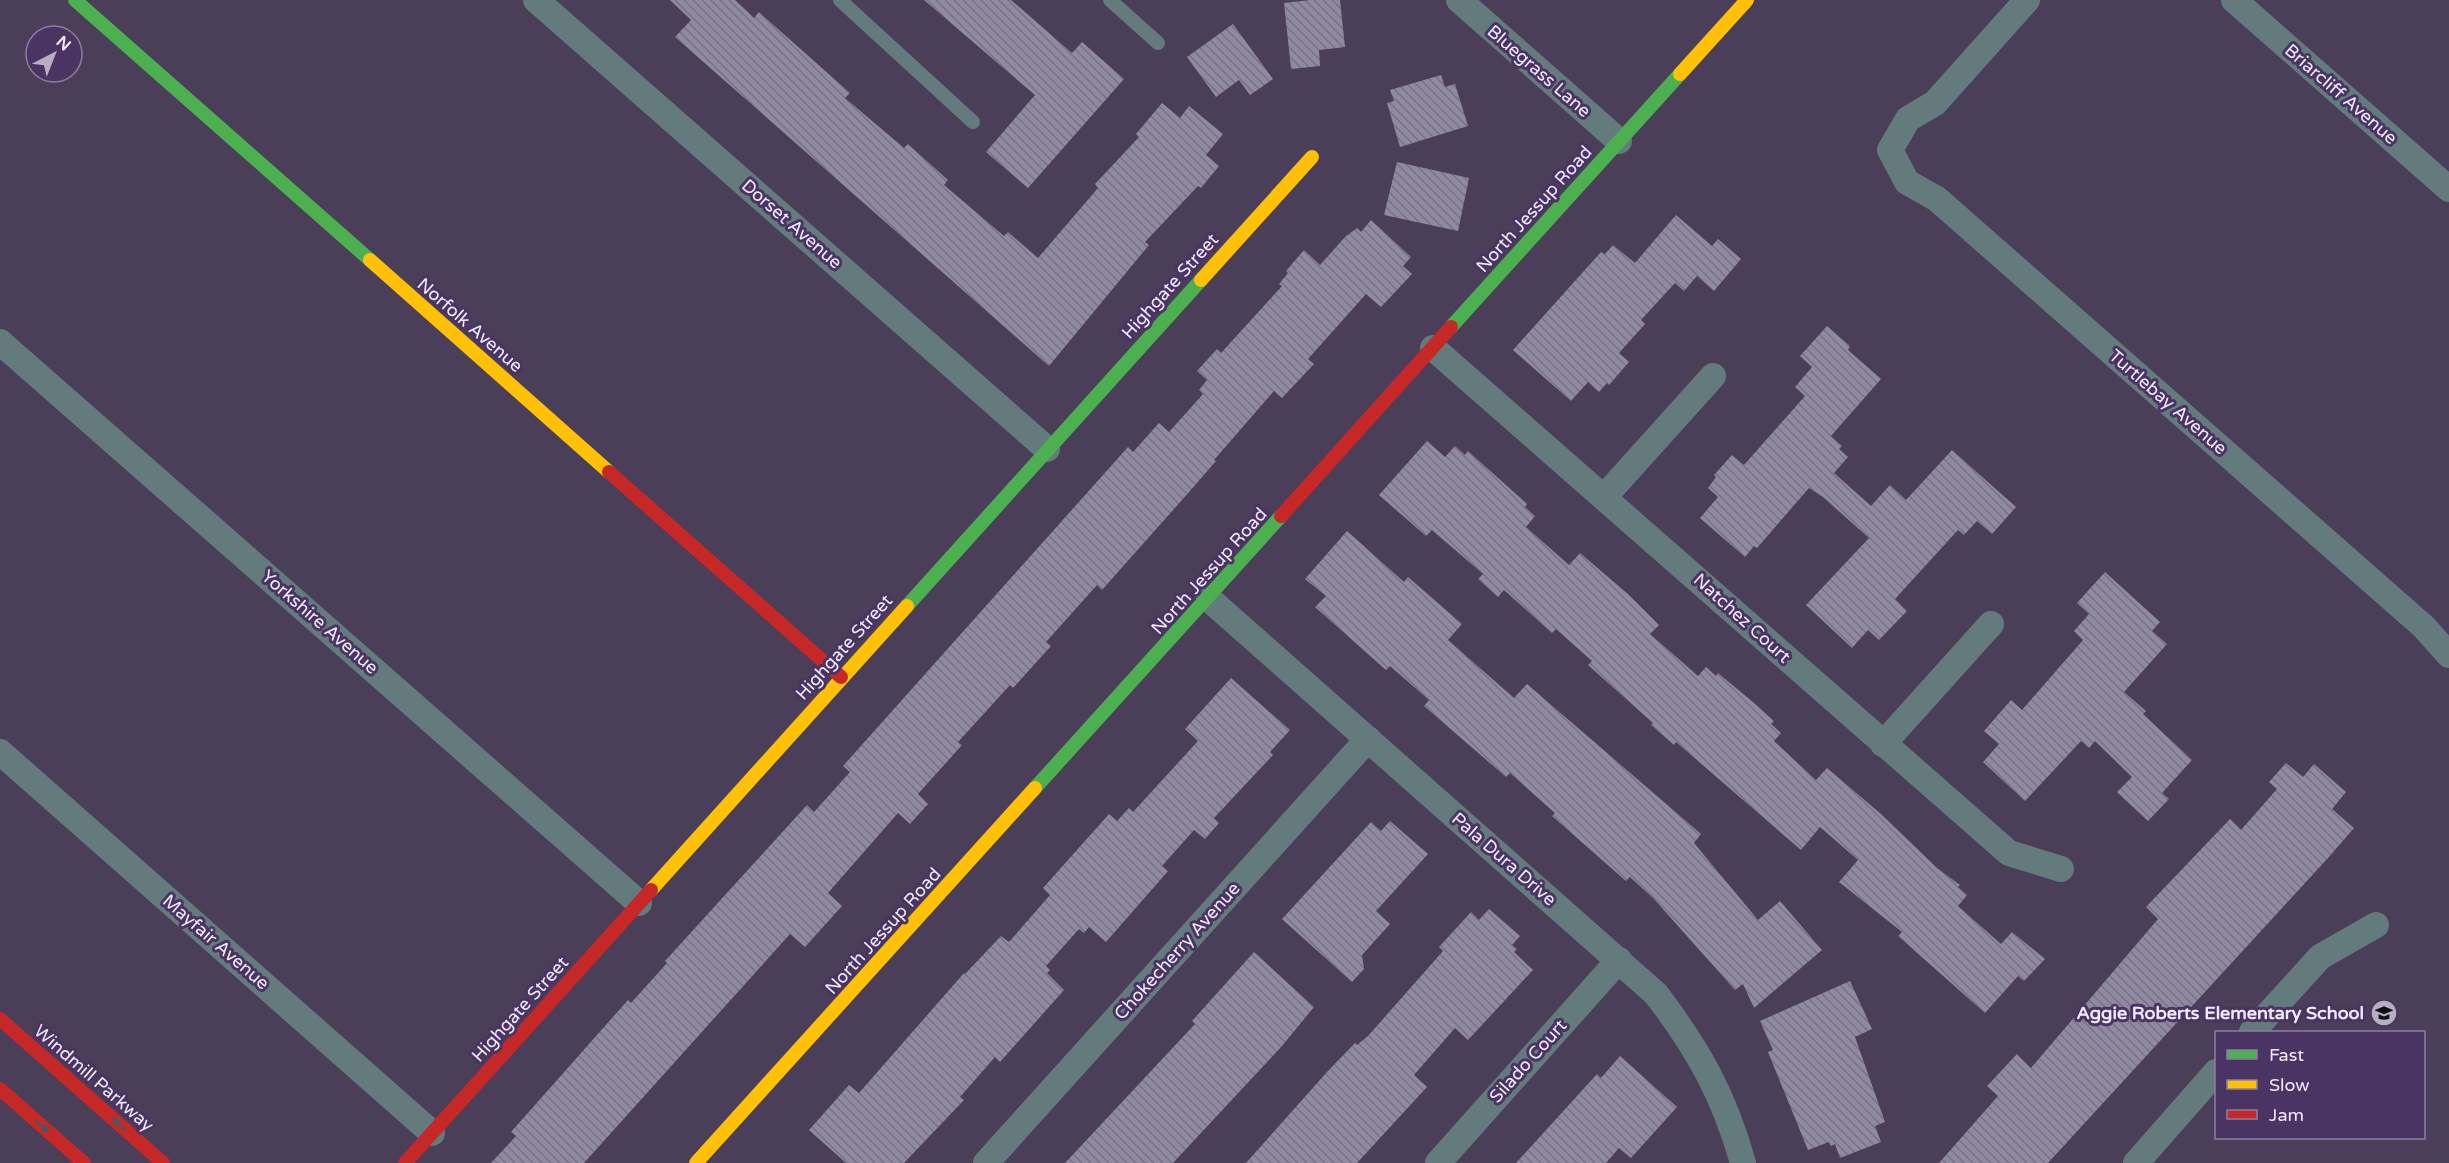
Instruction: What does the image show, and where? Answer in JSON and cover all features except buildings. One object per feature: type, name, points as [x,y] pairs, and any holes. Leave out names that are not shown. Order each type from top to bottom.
[{"type":"street","name":"Norfolk Avenue","points":[[75,0],[842,677]]},
{"type":"street","name":"Dorset Avenue","points":[[536,0],[1047,449]]},
{"type":"street","name":"Bluegrass Lane","points":[[1459,0],[1619,141]]},
{"type":"street","name":"North Jessup Road","points":[[696,1163],[1209,599],[1747,0]]},
{"type":"street","name":"Turtlebay Avenue","points":[[2027,0],[1935,103],[1908,119],[1890,150],[1907,182],[1937,199],[2424,627],[2449,655]]},
{"type":"street","name":"Briarcliff Avenue","points":[[2234,0],[2449,189]]},
{"type":"street","name":"Highgate Street","points":[[405,1163],[1312,157]]},
{"type":"street","name":"Yorkshire Avenue","points":[[0,342],[639,903]]},
{"type":"street","name":"Natchez Court","points":[[1433,348],[1605,496],[2009,853],[2061,869]]},
{"type":"street","points":[[1605,496],[1713,376]]},
{"type":"street","name":"Pala Dura Drive","points":[[1209,599],[1656,994],[1684,1030],[1709,1071],[1725,1108],[1743,1163]]},
{"type":"street","points":[[1883,744],[1991,624]]},
{"type":"street","name":"Chokecherry Avenue","points":[[986,1163],[1368,739]]},
{"type":"street","name":"Mayfair Avenue","points":[[0,752],[432,1133]]},
{"type":"street","points":[[2253,1031],[2320,957],[2376,925]]},
{"type":"street","name":"Silado Court","points":[[1438,1163],[1619,960]]},
{"type":"street","name":"Windmill Parkway","points":[[0,1019],[163,1163]]},
{"type":"street","points":[[2136,1163],[2215,1074]]},
{"type":"street","points":[[0,1089],[84,1163]]},
{"type":"lane","points":[[840,0],[973,122]]},
{"type":"lane","points":[[1110,0],[1158,43]]},
{"type":"traffic: fast","points":[[75,0],[370,260]]},
{"type":"traffic: fast","points":[[1451,327],[1680,74]]},
{"type":"traffic: fast","points":[[907,606],[1201,280]]},
{"type":"traffic: fast","points":[[1035,788],[1281,516]]},
{"type":"traffic: slow","points":[[1680,74],[1747,0]]},
{"type":"traffic: slow","points":[[1201,280],[1312,157]]},
{"type":"traffic: slow","points":[[370,260],[609,472]]},
{"type":"traffic: slow","points":[[651,890],[907,606]]},
{"type":"traffic: slow","points":[[696,1163],[1035,788]]},
{"type":"traffic: jam","points":[[1281,516],[1451,327]]},
{"type":"traffic: jam","points":[[609,472],[841,677]]},
{"type":"traffic: jam","points":[[405,1163],[651,890]]},
{"type":"traffic: jam","points":[[0,1019],[163,1163]]},
{"type":"traffic: jam","points":[[0,1089],[84,1163]]},
{"type":"place","name":"Aggie Roberts Elementary School","points":[[2384,1013]]}]
